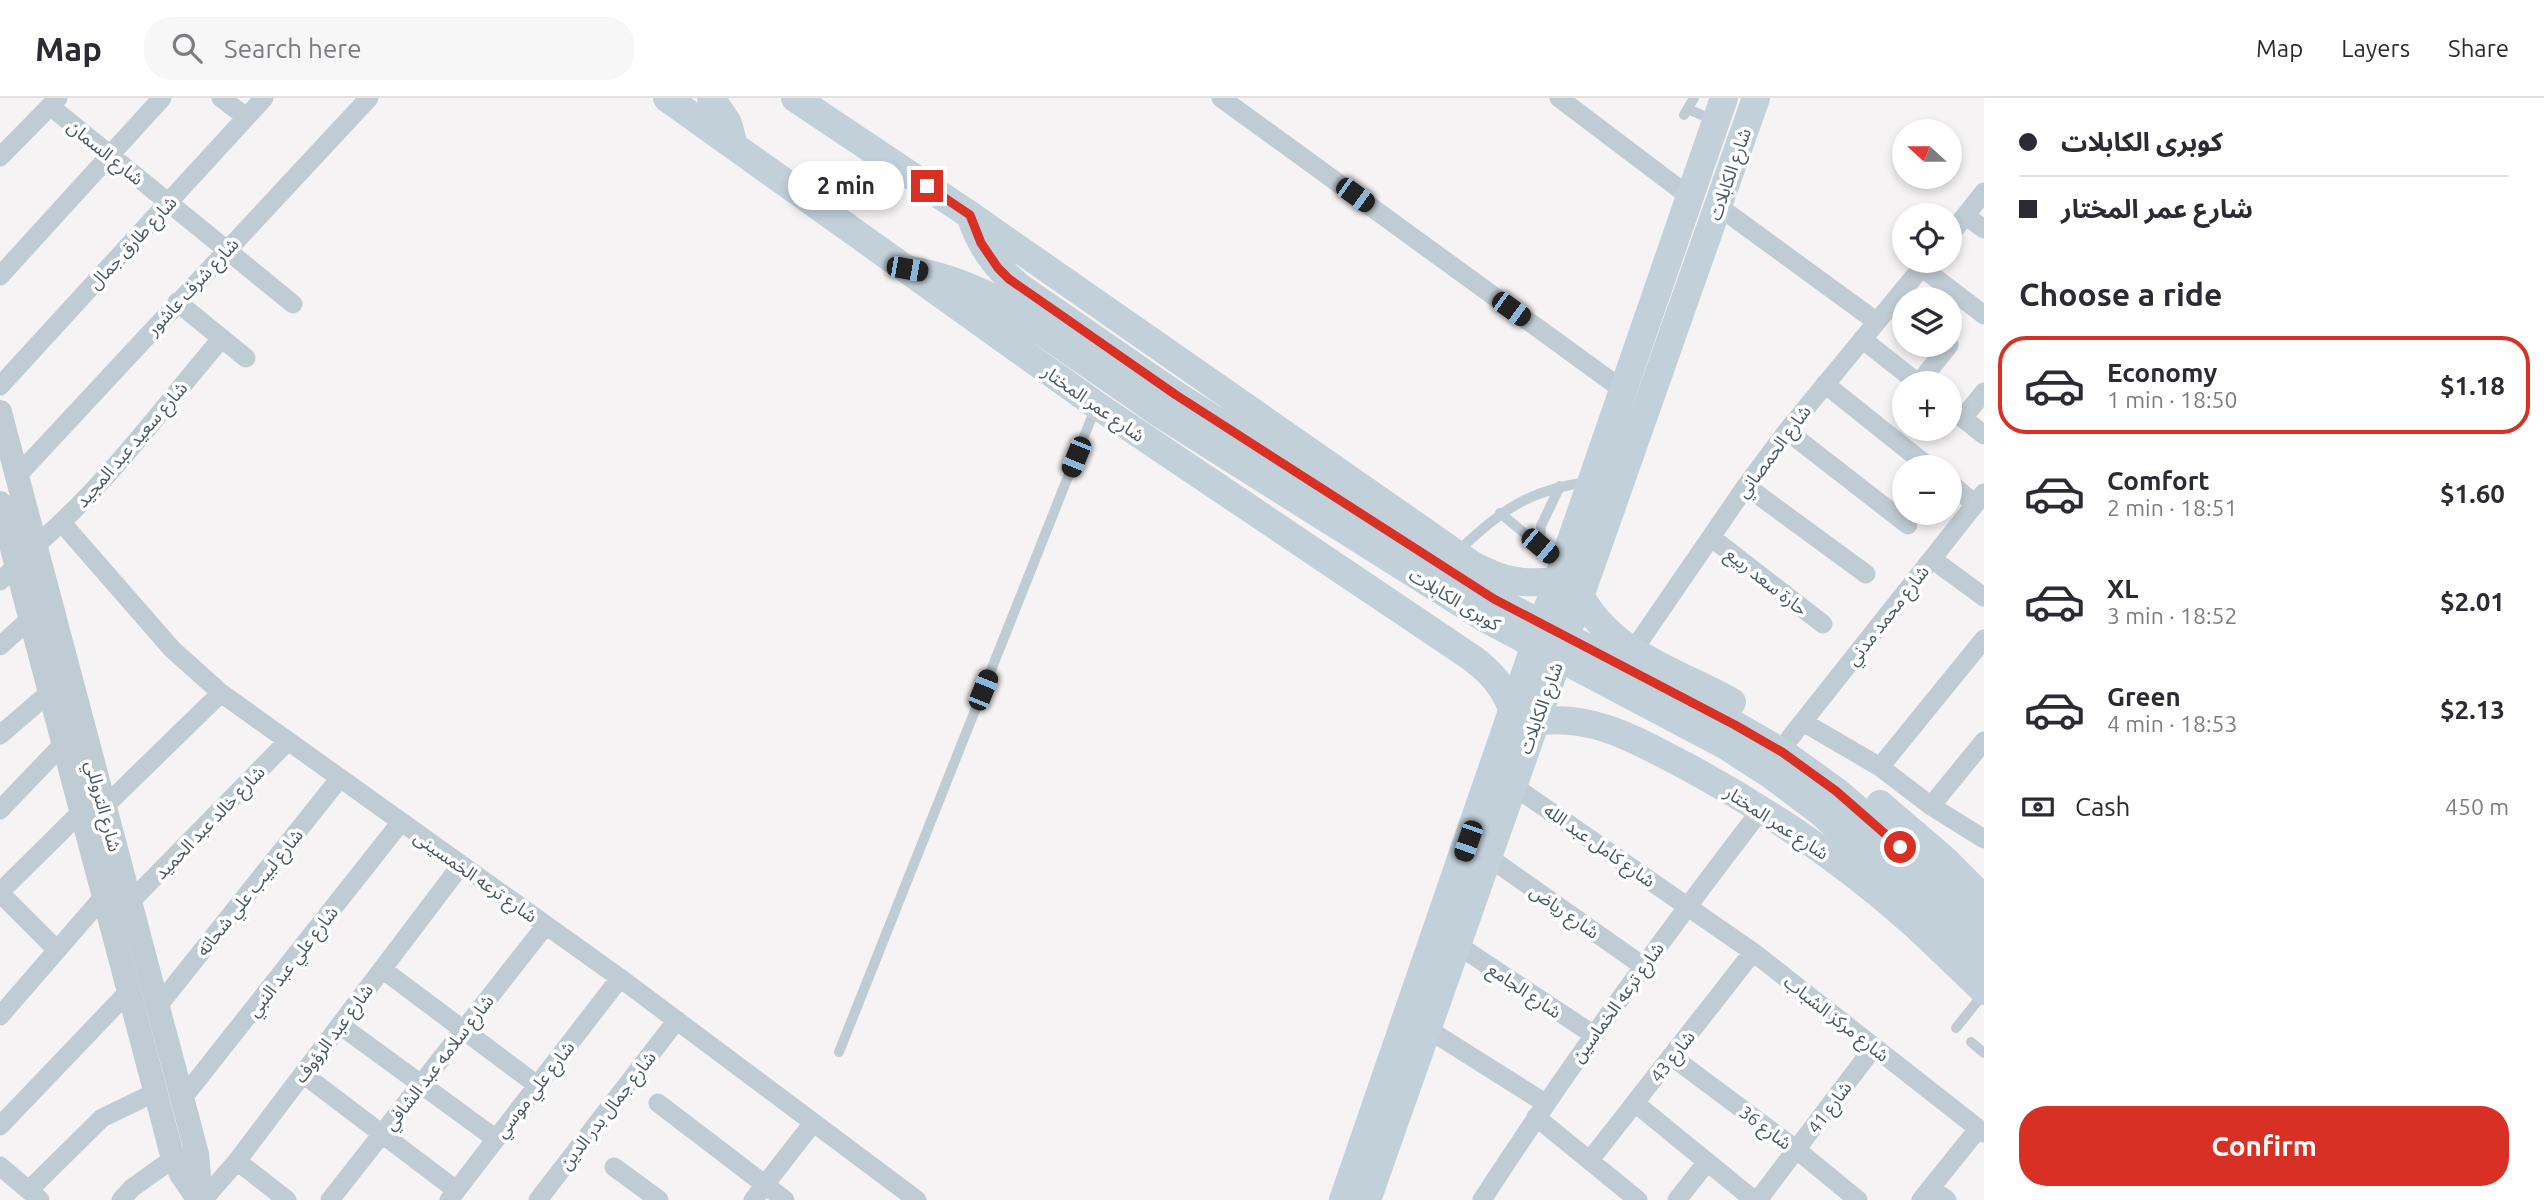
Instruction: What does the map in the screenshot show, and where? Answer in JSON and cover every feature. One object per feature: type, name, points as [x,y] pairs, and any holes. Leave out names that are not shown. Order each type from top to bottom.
[{"type":"main road","name":"شارع عمر المختار","points":[[667,98],[1096,405],[1472,658],[1496,679],[1524,717],[1601,725],[1698,773],[1761,810],[1840,864],[1878,894],[1915,925],[1984,992]]},
{"type":"main road","points":[[711,98],[728,123],[734,146]]},
{"type":"main road","name":"شارع الكابلات","points":[[1343,1200],[1524,717],[1568,580],[1718,206],[1755,98]]},
{"type":"main road","points":[[794,99],[970,215],[1456,553],[1493,599]]},
{"type":"main road","name":"شارع الكابلات","points":[[1568,580],[1592,481],[1720,110]]},
{"type":"main road","name":"كوبرى الكابلات","points":[[970,215],[989,256],[998,268],[1021,288],[1176,395],[1493,599]]},
{"type":"main road","name":"كوبرى الكابلات","points":[[907,269],[967,285],[995,299],[1162,415],[1493,599],[1730,736],[1782,752],[1836,791],[1883,831],[1984,929]]},
{"type":"main road","points":[[1493,599],[1529,583],[1568,580],[1603,628],[1632,652],[1797,730],[1984,899]]},
{"type":"main road","points":[[1472,658],[1492,656],[1508,646],[1518,629],[1520,609],[1513,592],[1493,599]]},
{"type":"main road","points":[[1601,725],[1597,704],[1602,683],[1614,665],[1632,652]]},
{"type":"main road","name":"شارع الكابلات","points":[[1367,1200],[1513,785],[1524,717]]},
{"type":"main road","name":"كوبرى الكابلات","points":[[1730,736],[1771,775],[1819,811],[1984,958]]},
{"type":"street","points":[[0,276],[162,98]]},
{"type":"street","points":[[221,98],[246,117]]},
{"type":"street","name":"شارع طارق جمال","points":[[0,386],[264,98]]},
{"type":"street","name":"شارع شرف عاشور","points":[[17,475],[369,98]]},
{"type":"street","points":[[1221,98],[1623,390]]},
{"type":"street","points":[[1559,98],[1690,197]]},
{"type":"street","points":[[0,157],[54,102]]},
{"type":"street","name":"شارع السمان","points":[[54,102],[110,155],[293,304]]},
{"type":"street","points":[[1962,221],[1984,192]]},
{"type":"street","points":[[1718,206],[1877,321]]},
{"type":"street","points":[[1966,216],[1984,229]]},
{"type":"street","name":"شارع الحمصاني","points":[[1632,652],[1746,485],[1917,273]]},
{"type":"street","points":[[1935,273],[1984,315]]},
{"type":"street","points":[[177,302],[246,358]]},
{"type":"street","name":"شارع سعيد عبد المجيد","points":[[35,546],[62,523],[108,472],[222,338]]},
{"type":"street","points":[[1862,339],[1903,371]]},
{"type":"street","points":[[1928,371],[1939,357]]},
{"type":"street","points":[[1825,384],[1914,455]]},
{"type":"street","points":[[1962,408],[1984,392]]},
{"type":"street","name":"شارع التروللي","points":[[0,412],[35,546],[93,809],[104,896],[174,1158],[181,1174],[201,1200]]},
{"type":"street","points":[[1962,418],[1984,435]]},
{"type":"street","points":[[1787,431],[1892,513]]},
{"type":"street","points":[[1746,485],[1866,574]]},
{"type":"street","points":[[1962,489],[1980,498]]},
{"type":"street","name":"شارع محمد مدني","points":[[1797,730],[1980,498]]},
{"type":"street","name":"شارع التروللي","points":[[0,503],[8,573],[31,618],[64,743],[130,902],[197,1154],[201,1200]]},
{"type":"street","name":"شارع ترعه الخمسينى","points":[[62,523],[172,649],[220,694],[620,978],[917,1200]]},
{"type":"street","name":"حارة سعد ربيع","points":[[1712,538],[1823,624]]},
{"type":"street","points":[[1932,559],[1984,597]]},
{"type":"street","points":[[0,646],[31,618]]},
{"type":"street","points":[[1880,767],[1984,639]]},
{"type":"street","points":[[0,735],[50,691]]},
{"type":"street","points":[[57,950],[0,893],[220,694]]},
{"type":"street","points":[[1797,730],[1880,767],[1931,806],[1984,839]]},
{"type":"street","name":"شارع خالد عبد الحميد","points":[[130,902],[288,741]]},
{"type":"street","points":[[1931,806],[1984,741]]},
{"type":"street","points":[[0,810],[64,743]]},
{"type":"street","name":"شارع لبيب علي شحاته","points":[[158,1006],[340,778]]},
{"type":"street","name":"شارع كامل عبد الله","points":[[1513,785],[1687,906]]},
{"type":"street","name":"شارع ترعه الخماسين","points":[[1482,1200],[1540,1110],[1643,966],[1761,810]]},
{"type":"street","name":"شارع علي عبد النبي","points":[[182,1099],[401,822]]},
{"type":"street","name":"شارع رياض","points":[[1487,856],[1643,966]]},
{"type":"street","name":"شارع عبد الرؤوف","points":[[201,1200],[237,1161],[461,865]]},
{"type":"street","points":[[0,1017],[7,994],[57,950],[104,896]]},
{"type":"street","name":"شارع مركز الشباب","points":[[1687,906],[1753,952],[1981,1131]]},
{"type":"street","name":"شارع سلامه عبد الشافي","points":[[330,1200],[545,925]]},
{"type":"street","name":"شارع الجامع","points":[[1456,944],[1594,1035]]},
{"type":"street","name":"شارع 43","points":[[1590,1160],[1753,952]]},
{"type":"street","points":[[382,969],[537,1085]]},
{"type":"street","name":"شارع علي موسي","points":[[452,1195],[620,978]]},
{"type":"street","points":[[0,1126],[129,991]]},
{"type":"street","name":"شارع جمال بدر الدين","points":[[538,1200],[677,1020]]},
{"type":"street","points":[[340,1025],[496,1139]]},
{"type":"street","points":[[1426,1028],[1540,1110],[1590,1160],[1638,1200]]},
{"type":"street","name":"شارع 41","points":[[1756,1200],[1874,1047]]},
{"type":"street","name":"شارع 36","points":[[1671,1056],[1797,1150],[1858,1200]]},
{"type":"street","points":[[303,1074],[382,1134],[452,1195]]},
{"type":"street","points":[[0,1166],[34,1195],[102,1118],[156,1092]]},
{"type":"street","points":[[658,1103],[759,1192],[785,1200]]},
{"type":"street","points":[[1635,1103],[1756,1200]]},
{"type":"street","points":[[759,1192],[813,1123]]},
{"type":"street","points":[[1933,1196],[1981,1131]]},
{"type":"street","points":[[121,1200],[132,1188],[174,1158]]},
{"type":"street","points":[[237,1161],[287,1200]]},
{"type":"street","points":[[1677,1200],[1707,1162]]},
{"type":"street","points":[[614,1167],[659,1200]]},
{"type":"lane","points":[[1694,98],[1686,112],[1720,110]]},
{"type":"lane","points":[[839,1052],[1096,405]]},
{"type":"lane","points":[[1456,553],[1500,513],[1529,496],[1560,486],[1592,481]]},
{"type":"lane","points":[[1540,546],[1541,526],[1560,486]]},
{"type":"lane","points":[[1500,513],[1540,546],[1568,580]]},
{"type":"lane","points":[[1956,1028],[1984,992]]},
{"type":"lane","points":[[1971,1042],[1984,1053]]},
{"type":"route","points":[[927,186],[970,215],[981,243],[1009,279],[1176,395],[1494,599],[1782,752],[1836,791],[1900,847]]}]
